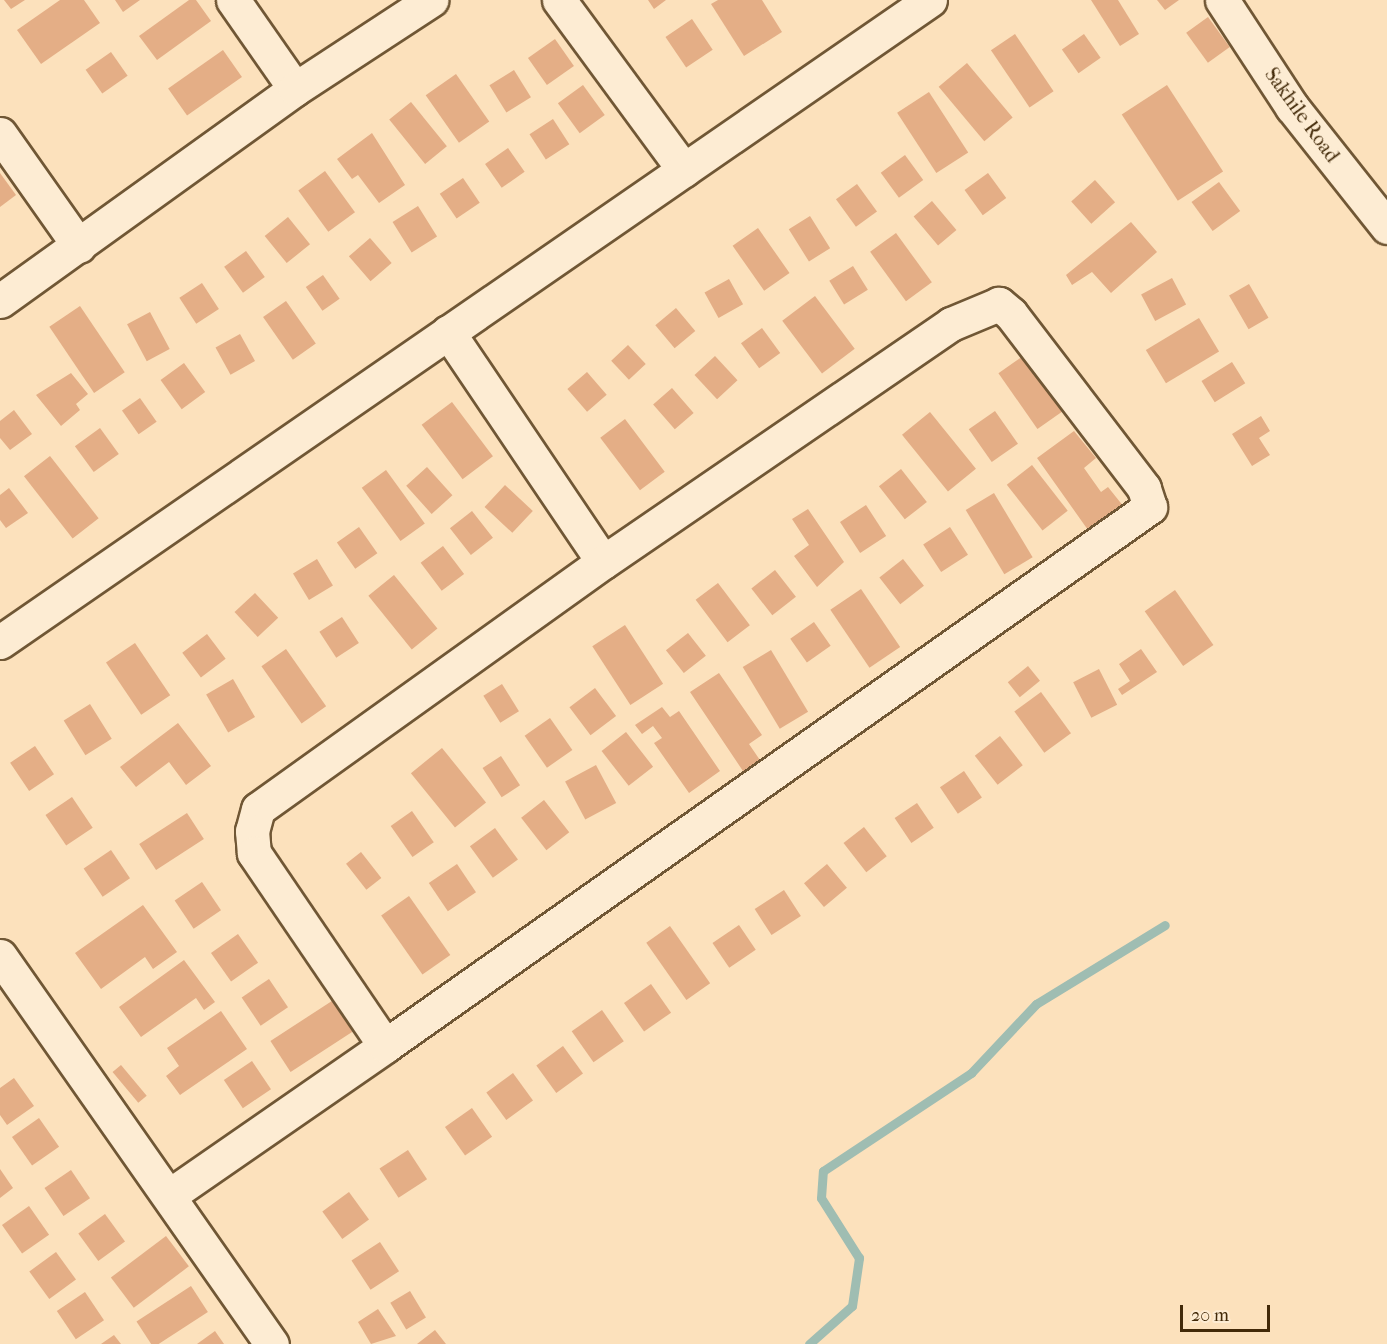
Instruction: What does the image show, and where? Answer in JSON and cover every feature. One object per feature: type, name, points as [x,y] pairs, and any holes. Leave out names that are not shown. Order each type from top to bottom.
[{"type":"street","points":[[233,0],[295,89]]},
{"type":"street","points":[[0,301],[295,89],[431,0]]},
{"type":"street","points":[[559,0],[684,170]]},
{"type":"street","points":[[0,642],[930,0]]},
{"type":"street","name":"Sakhile Road","points":[[1221,0],[1292,106],[1387,227]]},
{"type":"street","points":[[0,134],[79,246]]},
{"type":"street","points":[[170,1195],[386,1046],[1142,514],[1150,498],[999,304],[951,324],[603,562],[258,809],[252,831],[254,853],[386,1046]]},
{"type":"street","points":[[448,332],[603,562]]},
{"type":"street","points":[[0,956],[170,1195],[272,1344]]},
{"type":"building","points":[[4,0],[25,0],[11,9]]},
{"type":"building","points":[[60,0],[84,0],[100,23],[41,64],[17,30]]},
{"type":"building","points":[[115,0],[140,0],[123,12]]},
{"type":"building","points":[[189,0],[196,0],[211,21],[157,60],[139,36]]},
{"type":"building","points":[[648,0],[666,0],[654,9]]},
{"type":"building","points":[[718,0],[762,0],[782,32],[744,56],[711,4]]},
{"type":"building","points":[[1091,0],[1118,0],[1139,34],[1120,46]]},
{"type":"building","points":[[1157,0],[1179,0],[1165,10]]},
{"type":"building","points":[[1208,17],[1230,47],[1208,63],[1186,33]]},
{"type":"building","points":[[692,19],[713,50],[686,68],[665,37]]},
{"type":"building","points":[[1015,34],[1054,91],[1030,107],[991,50]]},
{"type":"building","points":[[1084,34],[1101,58],[1079,73],[1062,49]]},
{"type":"building","points":[[555,39],[574,66],[547,85],[528,58]]},
{"type":"building","points":[[223,50],[242,77],[187,115],[168,88]]},
{"type":"building","points":[[111,52],[128,76],[102,94],[86,70]]},
{"type":"building","points":[[967,63],[1013,117],[984,141],[939,87]]},
{"type":"building","points":[[514,70],[531,97],[506,113],[489,85]]},
{"type":"building","points":[[456,74],[489,122],[459,143],[426,95]]},
{"type":"building","points":[[583,85],[605,115],[580,133],[558,103]]},
{"type":"building","points":[[1167,85],[1223,171],[1178,201],[1122,114]]},
{"type":"building","points":[[929,92],[968,152],[936,173],[897,113]]},
{"type":"building","points":[[411,102],[447,146],[425,164],[389,120]]},
{"type":"building","points":[[553,119],[569,144],[546,159],[530,134]]},
{"type":"building","points":[[372,133],[405,185],[379,203],[358,175],[352,179],[337,159]]},
{"type":"building","points":[[508,148],[525,172],[502,188],[485,164]]},
{"type":"building","points":[[905,155],[923,180],[899,198],[881,173]]},
{"type":"building","points":[[325,171],[355,212],[328,232],[298,190]]},
{"type":"building","points":[[0,173],[16,195],[0,207]]},
{"type":"building","points":[[988,173],[1006,198],[983,215],[965,190]]},
{"type":"building","points":[[463,178],[480,203],[457,219],[440,194]]},
{"type":"building","points":[[1095,180],[1115,202],[1091,224],[1071,201]]},
{"type":"building","points":[[1219,182],[1240,211],[1213,231],[1191,202]]},
{"type":"building","points":[[857,184],[877,212],[856,227],[836,199]]},
{"type":"building","points":[[932,201],[956,230],[938,246],[914,216]]},
{"type":"building","points":[[418,206],[437,237],[412,252],[393,222]]},
{"type":"building","points":[[810,216],[830,248],[809,261],[789,229]]},
{"type":"building","points":[[288,217],[310,244],[287,263],[265,236]]},
{"type":"building","points":[[1131,222],[1157,252],[1111,293],[1092,272],[1072,285],[1066,275]]},
{"type":"building","points":[[758,228],[790,273],[764,291],[733,246]]},
{"type":"building","points":[[896,233],[932,282],[906,301],[870,252]]},
{"type":"building","points":[[370,238],[392,263],[371,281],[349,256]]},
{"type":"building","points":[[246,251],[265,277],[243,293],[224,267]]},
{"type":"building","points":[[853,266],[868,290],[844,305],[829,281]]},
{"type":"building","points":[[323,275],[340,299],[322,311],[306,287]]},
{"type":"building","points":[[1172,278],[1186,304],[1155,321],[1141,294]]},
{"type":"building","points":[[729,279],[743,304],[719,318],[705,293]]},
{"type":"building","points":[[202,283],[219,309],[196,324],[179,298]]},
{"type":"building","points":[[1249,284],[1268,318],[1249,329],[1229,296]]},
{"type":"building","points":[[815,296],[855,349],[822,373],[782,321]]},
{"type":"building","points":[[286,301],[316,344],[293,360],[263,317]]},
{"type":"building","points":[[80,306],[125,372],[94,393],[49,327]]},
{"type":"building","points":[[676,308],[695,331],[675,348],[655,325]]},
{"type":"building","points":[[150,312],[170,349],[147,361],[127,324]]},
{"type":"building","points":[[1199,318],[1219,351],[1166,383],[1146,350]]},
{"type":"building","points":[[762,328],[780,353],[759,368],[741,343]]},
{"type":"building","points":[[240,334],[255,361],[231,375],[216,348]]},
{"type":"building","points":[[628,345],[646,364],[629,380],[611,361]]},
{"type":"building","points":[[715,356],[738,380],[717,399],[695,375]]},
{"type":"building","points":[[1023,356],[1062,412],[1037,429],[998,373]]},
{"type":"building","points":[[1232,362],[1245,383],[1215,402],[1201,381]]},
{"type":"building","points":[[184,363],[205,392],[182,409],[161,380]]},
{"type":"building","points":[[587,372],[607,395],[587,412],[567,389]]},
{"type":"building","points":[[71,373],[88,394],[76,404],[80,410],[61,426],[36,395]]},
{"type":"building","points":[[672,388],[694,413],[675,429],[653,404]]},
{"type":"building","points":[[140,398],[157,422],[139,434],[122,411]]},
{"type":"building","points":[[452,402],[493,456],[463,479],[422,425]]},
{"type":"building","points":[[14,410],[32,434],[10,450],[0,438],[0,421]]},
{"type":"building","points":[[995,411],[1018,444],[992,462],[969,429]]},
{"type":"building","points":[[930,412],[976,469],[948,491],[902,435]]},
{"type":"building","points":[[1261,416],[1270,431],[1259,438],[1270,455],[1252,466],[1232,434]]},
{"type":"building","points":[[625,419],[665,472],[640,490],[600,438]]},
{"type":"building","points":[[100,428],[119,454],[94,472],[75,446]]},
{"type":"building","points":[[1074,431],[1096,458],[1084,468],[1101,492],[1108,487],[1124,507],[1088,530],[1037,458]]},
{"type":"building","points":[[50,456],[99,518],[73,539],[24,476]]},
{"type":"building","points":[[1032,465],[1068,511],[1042,530],[1007,485]]},
{"type":"building","points":[[427,467],[452,495],[432,514],[406,486]]},
{"type":"building","points":[[901,469],[927,502],[905,519],[879,486]]},
{"type":"building","points":[[386,470],[425,523],[401,541],[362,488]]},
{"type":"building","points":[[505,485],[533,511],[512,533],[485,507]]},
{"type":"building","points":[[9,488],[28,513],[6,528],[0,520],[0,495]]},
{"type":"building","points":[[994,493],[1033,557],[1004,574],[966,510]]},
{"type":"building","points":[[866,505],[886,536],[860,553],[840,522]]},
{"type":"building","points":[[808,509],[844,562],[817,587],[794,556],[809,545],[792,519]]},
{"type":"building","points":[[472,511],[493,538],[471,555],[450,528]]},
{"type":"building","points":[[359,527],[377,553],[355,569],[337,542]]},
{"type":"building","points":[[950,527],[968,555],[941,572],[923,544]]},
{"type":"building","points":[[443,546],[464,574],[442,591],[421,563]]},
{"type":"building","points":[[317,559],[333,586],[309,600],[293,573]]},
{"type":"building","points":[[903,559],[924,586],[900,604],[879,577]]},
{"type":"building","points":[[775,570],[796,597],[772,615],[751,588]]},
{"type":"building","points":[[394,575],[437,629],[412,649],[368,596]]},
{"type":"building","points":[[718,583],[750,625],[728,642],[696,600]]},
{"type":"building","points":[[861,589],[900,647],[869,668],[830,610]]},
{"type":"building","points":[[1175,590],[1213,645],[1183,666],[1145,611]]},
{"type":"building","points":[[255,593],[278,618],[258,637],[235,612]]},
{"type":"building","points":[[342,617],[359,643],[336,658],[319,632]]},
{"type":"building","points":[[814,622],[831,646],[807,662],[790,639]]},
{"type":"building","points":[[625,625],[663,684],[630,705],[592,646]]},
{"type":"building","points":[[688,633],[706,656],[684,673],[666,650]]},
{"type":"building","points":[[207,634],[226,659],[201,677],[182,653]]},
{"type":"building","points":[[135,643],[170,695],[141,715],[106,663]]},
{"type":"building","points":[[286,649],[326,706],[302,724],[261,666]]},
{"type":"building","points":[[1141,649],[1157,672],[1122,695],[1118,689],[1130,681],[1119,664]]},
{"type":"building","points":[[771,650],[808,712],[780,729],[743,667]]},
{"type":"building","points":[[1028,666],[1040,681],[1020,697],[1008,682]]},
{"type":"building","points":[[1099,669],[1117,705],[1091,718],[1073,682]]},
{"type":"building","points":[[719,673],[762,735],[749,744],[764,766],[747,777],[690,692]]},
{"type":"building","points":[[233,679],[255,717],[228,733],[206,694]]},
{"type":"building","points":[[502,684],[519,711],[500,723],[483,696]]},
{"type":"building","points":[[595,688],[616,716],[591,735],[569,707]]},
{"type":"building","points":[[1041,692],[1071,733],[1044,753],[1014,711]]},
{"type":"building","points":[[90,704],[112,739],[85,755],[64,720]]},
{"type":"building","points":[[662,707],[670,717],[679,711],[720,771],[689,793],[654,743],[662,738],[653,726],[642,734],[635,725]]},
{"type":"building","points":[[550,718],[572,750],[547,768],[525,736]]},
{"type":"building","points":[[178,723],[211,766],[186,785],[169,762],[136,787],[120,767]]},
{"type":"building","points":[[626,732],[653,767],[629,786],[602,751]]},
{"type":"building","points":[[1000,736],[1023,765],[998,785],[975,756]]},
{"type":"building","points":[[35,746],[54,774],[29,791],[10,763]]},
{"type":"building","points":[[442,748],[486,802],[455,828],[411,773]]},
{"type":"building","points":[[501,756],[520,785],[502,797],[483,768]]},
{"type":"building","points":[[596,765],[616,803],[585,819],[565,781]]},
{"type":"building","points":[[964,771],[982,798],[958,814],[940,787]]},
{"type":"building","points":[[72,797],[93,828],[66,846],[45,815]]},
{"type":"building","points":[[544,800],[569,832],[546,850],[521,818]]},
{"type":"building","points":[[917,803],[934,828],[911,843],[895,818]]},
{"type":"building","points":[[412,811],[434,842],[412,857],[391,826]]},
{"type":"building","points":[[187,813],[204,839],[156,870],[139,844]]},
{"type":"building","points":[[864,827],[887,856],[866,872],[844,843]]},
{"type":"building","points":[[495,828],[518,860],[493,878],[470,846]]},
{"type":"building","points":[[111,850],[130,878],[103,897],[84,868]]},
{"type":"building","points":[[361,852],[381,878],[366,890],[346,864]]},
{"type":"building","points":[[457,864],[476,892],[448,911],[429,883]]},
{"type":"building","points":[[827,864],[847,888],[824,907],[804,883]]},
{"type":"building","points":[[202,882],[221,910],[194,929],[175,900]]},
{"type":"building","points":[[784,890],[801,916],[772,935],[755,909]]},
{"type":"building","points":[[409,896],[450,955],[422,974],[381,916]]},
{"type":"building","points":[[143,905],[177,952],[153,969],[145,957],[101,989],[75,953]]},
{"type":"building","points":[[739,925],[756,950],[729,968],[712,943]]},
{"type":"building","points":[[670,926],[710,983],[686,1000],[646,943]]},
{"type":"building","points":[[238,934],[258,963],[231,982],[211,953]]},
{"type":"building","points":[[184,960],[215,1002],[204,1010],[196,998],[141,1037],[119,1007]]},
{"type":"building","points":[[269,979],[288,1007],[261,1026],[242,997]]},
{"type":"building","points":[[651,984],[671,1013],[644,1032],[624,1003]]},
{"type":"building","points":[[335,999],[355,1030],[291,1072],[270,1041]]},
{"type":"building","points":[[602,1010],[624,1041],[593,1062],[572,1031]]},
{"type":"building","points":[[221,1011],[247,1049],[180,1095],[166,1076],[179,1066],[167,1048]]},
{"type":"building","points":[[563,1046],[583,1074],[556,1093],[536,1065]]},
{"type":"building","points":[[252,1061],[271,1089],[243,1108],[224,1080]]},
{"type":"building","points":[[121,1065],[147,1096],[138,1103],[113,1072]]},
{"type":"building","points":[[513,1073],[533,1101],[506,1120],[486,1092]]},
{"type":"building","points":[[14,1078],[34,1106],[7,1125],[0,1115],[0,1088]]},
{"type":"building","points":[[472,1108],[492,1137],[465,1156],[445,1127]]},
{"type":"building","points":[[39,1118],[59,1147],[32,1166],[12,1137]]},
{"type":"building","points":[[408,1150],[427,1179],[399,1198],[379,1169]]},
{"type":"building","points":[[0,1169],[13,1188],[0,1198]]},
{"type":"building","points":[[71,1170],[90,1198],[63,1216],[44,1188]]},
{"type":"building","points":[[349,1192],[369,1220],[342,1239],[322,1211]]},
{"type":"building","points":[[29,1206],[49,1235],[22,1254],[2,1225]]},
{"type":"building","points":[[105,1214],[125,1242],[98,1261],[78,1233]]},
{"type":"building","points":[[166,1236],[189,1266],[134,1308],[111,1278]]},
{"type":"building","points":[[380,1242],[399,1271],[371,1290],[351,1261]]},
{"type":"building","points":[[56,1252],[76,1280],[49,1299],[29,1271]]},
{"type":"building","points":[[191,1286],[208,1312],[159,1344],[151,1344],[136,1321]]},
{"type":"building","points":[[410,1291],[426,1318],[406,1329],[390,1303]]},
{"type":"building","points":[[85,1292],[104,1320],[76,1339],[57,1311]]},
{"type":"building","points":[[378,1309],[396,1336],[371,1344],[358,1322]]},
{"type":"building","points":[[435,1330],[446,1344],[417,1344]]},
{"type":"building","points":[[215,1331],[224,1344],[197,1344]]},
{"type":"building","points":[[114,1335],[121,1344],[101,1344]]},
{"type":"waterway","points":[[809,1344],[852,1306],[859,1258],[821,1198],[823,1171],[971,1073],[1036,1004],[1165,925]]}]
